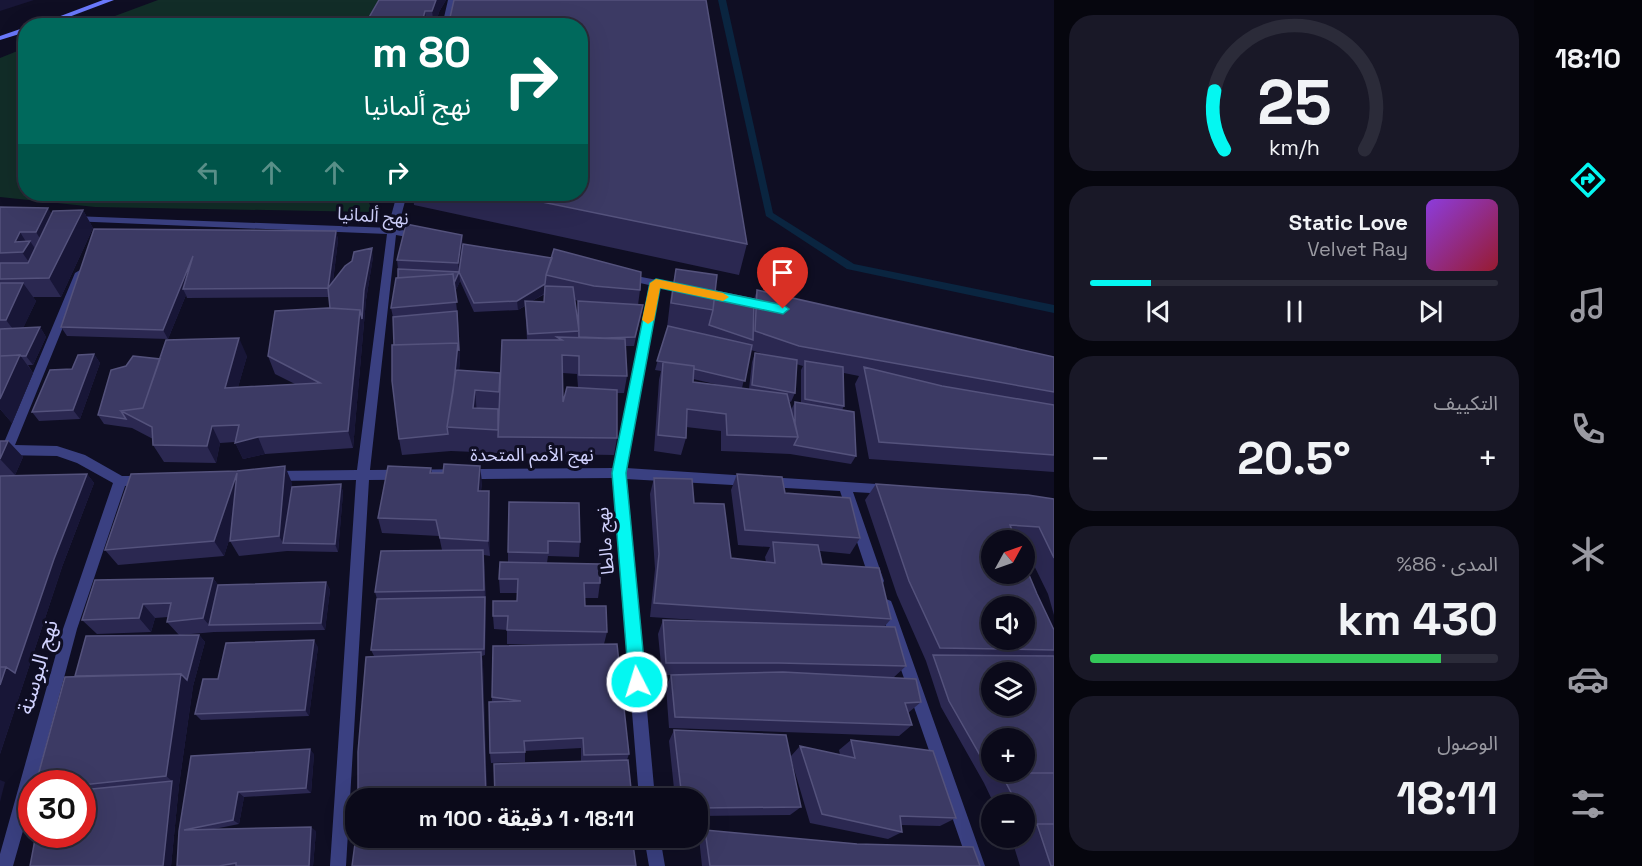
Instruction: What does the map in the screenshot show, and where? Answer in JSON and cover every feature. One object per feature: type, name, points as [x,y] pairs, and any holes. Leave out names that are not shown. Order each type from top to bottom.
[{"type":"main road","points":[[59,18],[110,0]]},
{"type":"main road","points":[[0,38],[18,32]]},
{"type":"street","points":[[448,18],[452,0]]},
{"type":"street","points":[[338,866],[363,473],[392,231],[400,201]]},
{"type":"street","name":"نهج ألمانيا","points":[[56,219],[99,226],[392,231],[426,237]]},
{"type":"street","points":[[83,264],[4,450],[57,450],[81,459],[120,481],[154,480]]},
{"type":"street","points":[[609,273],[701,292]]},
{"type":"street","name":"نهج مالطا","points":[[646,788],[619,473],[656,283]]},
{"type":"street","name":"نهج الأمم المتحدة","points":[[259,476],[363,473],[619,473],[902,489]]},
{"type":"street","name":"نهج البوسنة","points":[[5,866],[70,629],[120,481]]},
{"type":"street","points":[[844,486],[977,866]]},
{"type":"street","points":[[654,848],[657,866]]},
{"type":"green space","points":[[158,0],[385,0],[376,18],[110,18]]},
{"type":"green space","points":[[18,51],[18,199],[0,197],[0,58]]},
{"type":"green space","points":[[38,201],[368,201],[373,212],[95,207]]},
{"type":"building","points":[[379,0],[436,0],[432,11],[425,11],[423,18],[369,18]]},
{"type":"building","points":[[454,0],[706,0],[747,244],[537,201],[588,201],[588,18],[450,18]]},
{"type":"building","points":[[0,207],[48,208],[36,232],[20,232],[15,242],[30,241],[23,252],[0,253]]},
{"type":"building","points":[[83,210],[49,278],[0,279],[0,263],[28,263],[53,211]]},
{"type":"building","points":[[406,224],[462,235],[458,263],[397,260]]},
{"type":"building","points":[[94,229],[336,231],[328,288],[183,289],[193,256],[163,330],[61,327]]},
{"type":"building","points":[[463,244],[552,258],[545,284],[517,301],[474,303],[459,272]]},
{"type":"building","points":[[372,248],[364,290],[362,319],[360,310],[330,308],[328,288],[345,266],[352,261],[354,252]]},
{"type":"building","points":[[554,249],[641,272],[640,290],[594,286],[546,275]]},
{"type":"building","points":[[398,269],[459,272],[454,283],[453,274],[398,278]]},
{"type":"building","points":[[676,269],[717,275],[713,310],[671,303]]},
{"type":"building","points":[[453,274],[457,302],[391,308],[396,278]]},
{"type":"building","points":[[0,283],[23,283],[6,320],[0,320]]},
{"type":"building","points":[[545,286],[573,287],[579,331],[528,334],[525,301],[544,302]]},
{"type":"building","points":[[757,290],[1054,357],[1054,392],[799,346],[755,331]]},
{"type":"building","points":[[715,291],[754,299],[753,340],[709,325]]},
{"type":"building","points":[[578,301],[643,305],[635,337],[579,337]]},
{"type":"building","points":[[328,308],[360,310],[348,431],[258,437],[235,443],[239,425],[212,426],[207,446],[153,445],[152,427],[121,411],[143,408],[166,340],[239,338],[225,388],[320,383],[268,356],[275,311]]},
{"type":"building","points":[[457,311],[459,351],[458,343],[394,345],[393,317]]},
{"type":"building","points":[[668,326],[752,345],[745,381],[694,369],[694,366],[657,361]]},
{"type":"building","points":[[40,327],[26,356],[0,356],[0,329]]},
{"type":"building","points":[[557,337],[625,339],[627,376],[579,375],[579,356],[562,355],[563,402],[567,387],[617,390],[617,438],[498,437],[502,340],[562,340]]},
{"type":"building","points":[[458,343],[448,434],[399,439],[392,381],[392,345]]},
{"type":"building","points":[[755,353],[797,360],[795,393],[752,385]]},
{"type":"building","points":[[94,354],[73,410],[32,412],[50,370],[72,369],[78,355]]},
{"type":"building","points":[[20,355],[0,399],[0,356]]},
{"type":"building","points":[[133,356],[160,359],[143,408],[121,411],[126,419],[98,415],[111,370],[126,366]]},
{"type":"building","points":[[805,361],[843,367],[844,406],[805,399]]},
{"type":"building","points":[[663,362],[694,366],[693,382],[787,394],[798,437],[727,435],[726,414],[687,409],[686,438],[658,435]]},
{"type":"building","points":[[864,367],[942,386],[1054,405],[1054,455],[879,442]]},
{"type":"building","points":[[456,370],[500,373],[499,392],[475,390],[473,408],[498,409],[498,430],[447,427]]},
{"type":"building","points":[[795,402],[854,412],[856,456],[794,445],[798,437]]},
{"type":"building","points":[[0,441],[8,441],[0,459]]},
{"type":"building","points":[[444,464],[480,466],[478,491],[489,491],[488,541],[440,538],[436,520],[378,518],[388,466],[431,468],[430,473],[443,473]]},
{"type":"building","points":[[285,466],[279,536],[230,541],[237,473],[214,541],[105,550],[131,474],[237,471]]},
{"type":"building","points":[[87,474],[54,559],[15,673],[6,667],[0,667],[0,476]]},
{"type":"building","points":[[737,474],[782,477],[785,493],[850,498],[860,538],[745,530]]},
{"type":"building","points":[[654,478],[692,479],[694,503],[724,504],[731,558],[775,563],[773,542],[818,545],[822,564],[879,568],[891,619],[654,603],[659,554]]},
{"type":"building","points":[[341,484],[335,544],[283,543],[292,487]]},
{"type":"building","points":[[876,484],[1028,495],[1054,499],[1054,558],[1039,527],[1010,525],[1012,530],[981,530],[981,584],[1033,584],[1054,630],[1054,650],[1035,650],[1035,596],[981,596],[981,649],[940,648],[909,581]]},
{"type":"building","points":[[509,502],[579,503],[580,542],[548,541],[548,553],[508,552]]},
{"type":"building","points":[[483,550],[484,590],[375,592],[381,551]]},
{"type":"building","points":[[500,562],[600,564],[600,583],[584,583],[585,606],[606,606],[607,632],[507,630],[508,616],[493,616],[493,601],[517,601],[518,579],[499,579]]},
{"type":"building","points":[[213,578],[203,618],[167,622],[171,603],[143,604],[139,618],[82,620],[95,580]]},
{"type":"building","points":[[326,582],[321,623],[209,625],[218,585]]},
{"type":"building","points":[[485,597],[484,649],[371,650],[377,599]]},
{"type":"building","points":[[663,620],[895,627],[906,666],[666,663]]},
{"type":"building","points":[[199,635],[187,680],[181,674],[75,676],[86,636]]},
{"type":"building","points":[[314,640],[305,710],[195,714],[203,679],[218,679],[226,643]]},
{"type":"building","points":[[617,644],[629,754],[584,755],[583,738],[524,741],[525,752],[490,753],[489,702],[521,701],[492,697],[493,646]]},
{"type":"building","points":[[481,652],[486,788],[358,788],[358,752],[366,657]]},
{"type":"building","points":[[933,655],[1054,656],[1054,773],[1035,773],[1035,728],[981,728],[981,757],[949,701]]},
{"type":"building","points":[[0,667],[6,667],[0,685]]},
{"type":"building","points":[[783,672],[916,679],[921,702],[905,703],[912,725],[675,717],[671,675]]},
{"type":"building","points":[[181,674],[166,776],[96,784],[96,770],[40,770],[65,677]]},
{"type":"building","points":[[674,730],[786,735],[801,807],[708,808],[708,788],[681,788]]},
{"type":"building","points":[[851,740],[933,751],[956,818],[900,816],[902,832],[822,814],[800,746],[855,758]]},
{"type":"building","points":[[310,749],[306,788],[238,792],[233,820],[184,830],[311,827],[309,866],[236,866],[236,863],[219,866],[177,866],[179,831],[191,756]]},
{"type":"building","points":[[628,760],[631,788],[495,788],[494,764]]},
{"type":"building","points":[[1035,773],[1054,773],[1054,824],[1035,825],[1035,794],[1012,794],[1006,782],[1035,782]]},
{"type":"building","points":[[172,781],[163,866],[30,866],[33,848],[96,848],[96,789]]},
{"type":"building","points":[[1037,824],[1054,824],[1054,866],[1051,866]]},
{"type":"building","points":[[708,830],[857,844],[973,847],[980,866],[710,866]]},
{"type":"building","points":[[354,848],[634,848],[636,866],[352,866]]},
{"type":"waterway","points":[[722,0],[769,214],[851,267],[1054,309]]},
{"type":"slow traffic","points":[[648,320],[656,283],[723,297]]},
{"type":"route","points":[[637,682],[619,473],[656,283],[783,309]]}]
